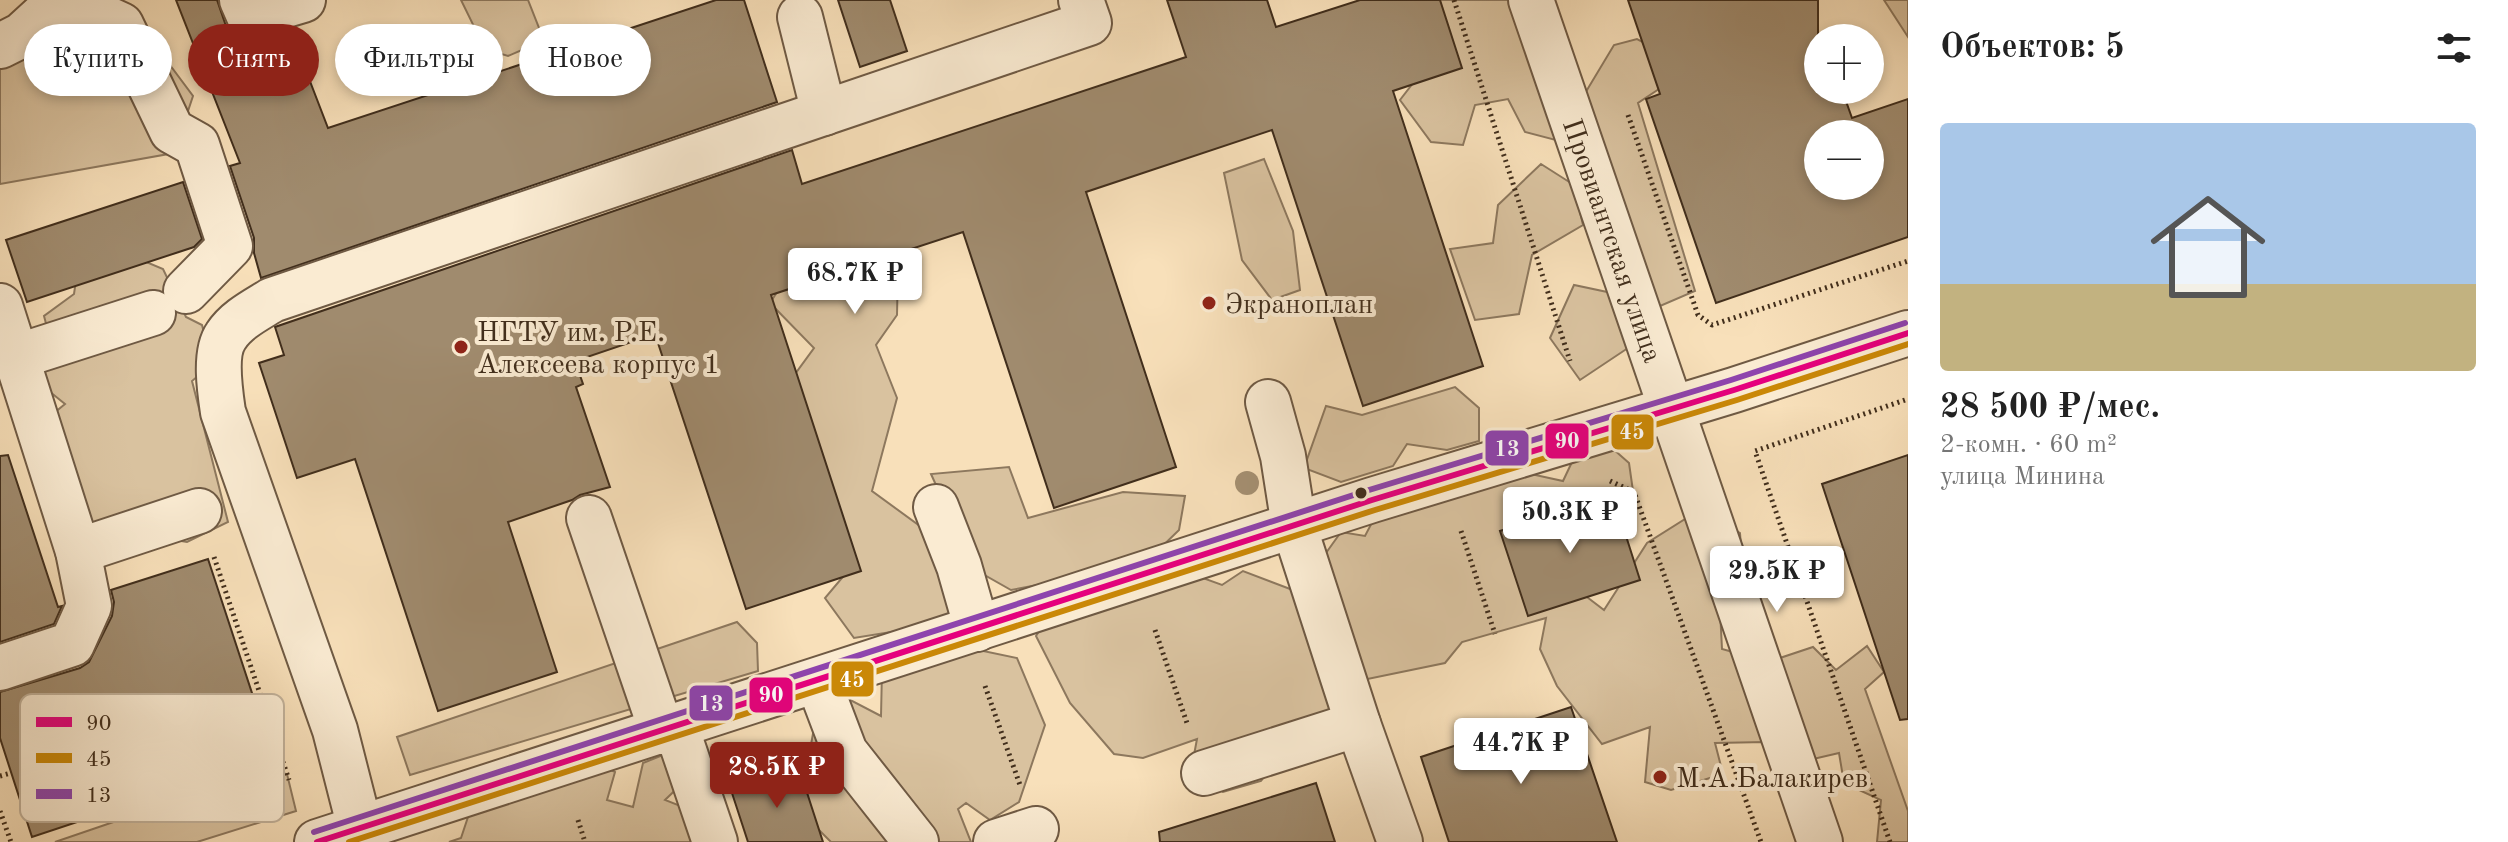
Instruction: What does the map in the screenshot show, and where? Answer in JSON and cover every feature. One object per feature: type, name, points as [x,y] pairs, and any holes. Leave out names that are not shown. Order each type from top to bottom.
[{"type":"street","points":[[0,46],[22,35],[60,0]]},
{"type":"street","points":[[16,357],[170,302],[230,246],[197,145],[172,131],[121,25],[66,0]]},
{"type":"street","points":[[242,0],[249,16],[303,0]]},
{"type":"street","points":[[375,830],[335,730],[223,412],[218,376],[224,338],[241,320],[272,300],[1089,23],[1081,0]]},
{"type":"street","name":"Провиантская улица","points":[[1531,0],[1820,842]]},
{"type":"street","points":[[800,17],[824,113]]},
{"type":"street","points":[[0,306],[78,551],[89,606],[72,644],[0,668]]},
{"type":"street","points":[[317,842],[375,830],[669,730],[1294,526],[1908,333]]},
{"type":"street","points":[[1268,402],[1283,456],[1294,526],[1400,842]]},
{"type":"street","points":[[936,507],[959,566],[977,629]]},
{"type":"street","points":[[78,551],[199,511]]},
{"type":"street","points":[[589,518],[715,842]]},
{"type":"street","points":[[818,681],[845,752],[916,842]]},
{"type":"street","points":[[1204,773],[1358,724]]},
{"type":"path","points":[[1454,0],[1570,361]]},
{"type":"path","points":[[1628,115],[1698,315],[1712,325],[1908,261]]},
{"type":"path","points":[[1890,842],[1755,451],[1908,399]]},
{"type":"path","points":[[1610,481],[1634,492],[1761,842]]},
{"type":"path","points":[[199,511],[260,694]]},
{"type":"path","points":[[1461,531],[1495,634]]},
{"type":"path","points":[[1155,630],[1204,773]]},
{"type":"path","points":[[985,686],[1016,836]]},
{"type":"path","points":[[284,765],[289,780]]},
{"type":"path","points":[[0,776],[11,773]]},
{"type":"path","points":[[0,811],[11,842]]},
{"type":"path","points":[[578,820],[585,842]]},
{"type":"shaded area","points":[[461,0],[528,0],[537,24],[519,24],[519,51],[508,56],[503,54],[503,24],[473,24]]},
{"type":"shaded area","points":[[1439,0],[1541,0],[1578,105],[1614,45],[1637,39],[1662,52],[1659,89],[1638,103],[1695,291],[1646,312],[1640,340],[1580,380],[1550,338],[1574,285],[1612,293],[1617,234],[1627,213],[1598,151],[1525,132],[1508,99],[1475,105],[1463,145],[1431,142],[1400,100],[1420,74]]},
{"type":"shaded area","points":[[1884,0],[1908,0],[1908,37]]},
{"type":"shaded area","points":[[13,39],[24,40],[24,96],[172,96],[172,68],[188,89],[188,96],[193,96],[174,153],[0,184],[0,62]]},
{"type":"shaded area","points":[[1264,159],[1293,231],[1300,290],[1272,300],[1242,260],[1224,173]]},
{"type":"shaded area","points":[[1541,164],[1574,185],[1583,225],[1532,255],[1519,314],[1475,320],[1450,249],[1493,243],[1498,205]]},
{"type":"shaded area","points":[[836,250],[898,266],[897,315],[876,345],[897,398],[872,491],[928,532],[956,598],[947,623],[854,638],[825,598],[852,566],[782,392],[814,348],[770,303],[799,258]]},
{"type":"shaded area","points":[[120,251],[163,269],[186,317],[202,325],[212,364],[192,381],[228,522],[187,542],[54,520],[26,436],[65,404],[34,379],[55,358],[44,316],[74,294],[79,260]]},
{"type":"shaded area","points":[[1455,387],[1479,408],[1479,441],[1447,450],[1407,444],[1393,466],[1341,482],[1304,468],[1326,406],[1362,415]]},
{"type":"shaded area","points":[[1604,441],[1629,463],[1633,491],[1564,538],[1579,591],[1604,610],[1647,543],[1701,509],[1740,533],[1742,560],[1720,610],[1722,649],[1768,662],[1813,647],[1836,670],[1867,646],[1884,672],[1865,689],[1908,811],[1908,842],[1877,842],[1881,800],[1844,783],[1839,753],[1809,760],[1766,742],[1715,743],[1723,774],[1671,790],[1645,782],[1650,727],[1602,744],[1557,686],[1540,649],[1546,618],[1462,642],[1445,663],[1338,685],[1333,724],[1295,737],[1261,781],[1223,792],[1191,771],[1197,739],[1143,758],[1114,754],[1070,703],[1036,636],[1060,598],[1167,565],[1222,585],[1243,571],[1298,592],[1341,532],[1365,536],[1377,513],[1522,472],[1563,481],[1581,443]]},
{"type":"shaded area","points":[[1009,467],[1028,518],[1123,492],[1185,496],[1179,530],[1143,565],[1011,590],[974,569],[931,474]]},
{"type":"shaded area","points":[[737,622],[757,643],[758,671],[410,775],[397,737]]},
{"type":"shaded area","points":[[969,648],[1017,658],[1045,725],[1019,802],[990,820],[966,803],[958,809],[971,842],[831,842],[799,810],[819,701],[837,693],[881,716],[882,670]]},
{"type":"shaded area","points":[[680,748],[690,776],[665,800],[716,820],[734,842],[449,842],[461,838],[475,796],[595,762],[615,772],[607,800],[633,807],[643,763]]},
{"type":"shaded area","points":[[284,773],[287,774],[296,811],[284,815]]},
{"type":"shaded area","points":[[114,822],[261,822],[197,842],[55,842]]},
{"type":"building","points":[[176,0],[217,0],[225,24],[188,24],[188,31]]},
{"type":"building","points":[[716,0],[744,0],[777,102],[261,278],[254,253],[254,238],[230,166],[240,163],[214,96],[316,96],[328,128],[425,96],[503,96],[503,70],[519,65],[519,96],[651,96],[651,24],[643,24]]},
{"type":"building","points":[[838,0],[890,0],[907,51],[860,67]]},
{"type":"building","name":"НГТУ им. Р.Е. Алексеева корпус 1","points":[[1167,0],[1267,0],[1276,27],[1360,0],[1440,0],[1462,68],[1393,91],[1483,366],[1363,406],[1272,130],[1086,192],[1176,467],[1054,508],[963,232],[771,295],[861,571],[746,609],[655,334],[575,361],[583,384],[576,387],[610,487],[508,522],[557,672],[438,711],[355,459],[297,478],[259,363],[284,355],[275,327],[792,150],[802,184],[1186,57]]},
{"type":"building","points":[[1628,0],[1818,0],[1818,24],[1804,24],[1804,104],[1847,104],[1852,118],[1908,99],[1908,237],[1716,303],[1646,99],[1660,94]]},
{"type":"building","points":[[183,182],[202,239],[194,247],[27,302],[6,240]]},
{"type":"building","points":[[8,455],[58,607],[62,606],[54,624],[0,642],[0,456]]},
{"type":"building","points":[[1908,455],[1908,719],[1900,720],[1822,484]]},
{"type":"building","points":[[1613,495],[1640,580],[1528,616],[1500,531]]},
{"type":"building","points":[[208,559],[252,694],[20,694],[20,800],[0,738],[0,692],[80,668],[89,662],[112,616],[114,602],[111,590]]},
{"type":"building","points":[[1571,707],[1617,842],[1449,842],[1421,757]]},
{"type":"building","points":[[799,768],[823,842],[748,842],[731,790]]},
{"type":"building","points":[[1316,783],[1335,842],[1160,842],[1159,832]]},
{"type":"building","points":[[27,822],[77,822],[32,837]]},
{"type":"transit line","name":"13","points":[[314,832],[1369,490],[1731,380],[1905,323]]},
{"type":"transit line","name":"90","points":[[317,842],[1372,500],[1734,390],[1908,333]]},
{"type":"transit line","name":"45","points":[[349,842],[1375,510],[1737,400],[1908,344]]},
{"type":"place","name":"Экраноплан","points":[[1209,303]]},
{"type":"place","name":"НГТУ им. Р.Е. Алексеева корпус 1","points":[[461,347]]},
{"type":"place","name":"М.А.Балакирев","points":[[1660,777]]}]
